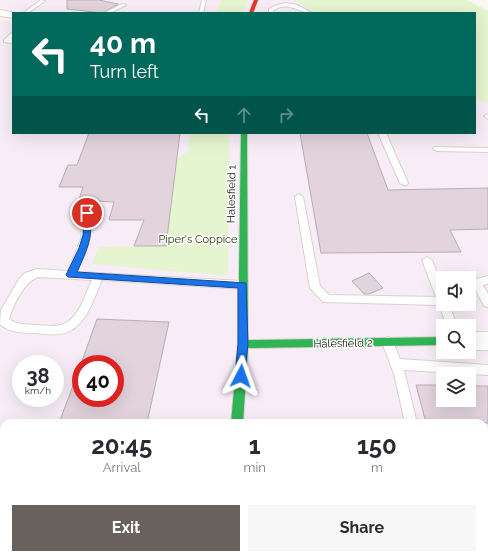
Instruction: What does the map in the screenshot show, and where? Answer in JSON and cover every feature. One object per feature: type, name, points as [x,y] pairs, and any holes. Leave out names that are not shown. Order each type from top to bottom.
[{"type":"street","points":[[251,12],[256,0]]},
{"type":"street","points":[[0,13],[12,15]]},
{"type":"street","name":"Halesfield 1","points":[[237,419],[243,344],[244,134]]},
{"type":"street","name":"Halesfield 2","points":[[243,344],[436,341]]},
{"type":"street","points":[[476,341],[488,341]]},
{"type":"lane","points":[[200,12],[204,0]]},
{"type":"lane","points":[[26,12],[43,1]]},
{"type":"lane","points":[[271,12],[273,8],[290,4],[297,5],[308,12]]},
{"type":"lane","points":[[108,12],[124,5]]},
{"type":"lane","points":[[12,35],[6,41],[12,41]]},
{"type":"lane","points":[[382,134],[404,183]]},
{"type":"lane","points":[[437,149],[488,150]]},
{"type":"lane","points":[[299,197],[315,288],[327,299],[436,302]]},
{"type":"lane","points":[[71,275],[84,248],[88,235],[87,213]]},
{"type":"lane","points":[[427,260],[436,284]]},
{"type":"lane","points":[[99,276],[78,319],[70,326],[61,330],[22,329],[9,327],[3,320],[6,310],[29,276],[37,273],[99,276],[243,285]]},
{"type":"lane","points":[[488,280],[478,283],[488,303]]},
{"type":"lane","points":[[388,342],[397,364],[410,419]]},
{"type":"lane","points":[[397,364],[488,370]]},
{"type":"shaded area","points":[[0,0],[294,0],[314,12],[16,12],[0,9]]},
{"type":"shaded area","points":[[0,21],[12,21],[12,134],[476,134],[476,98],[488,104],[488,419],[0,419]]},
{"type":"green space","points":[[222,0],[248,0],[243,12],[216,12]]},
{"type":"green space","points":[[294,0],[467,0],[488,11],[488,104],[476,98],[476,12],[313,12]]},
{"type":"green space","name":"Piper's Coppice","points":[[189,134],[229,134],[228,276],[92,264],[99,247],[166,246],[177,159],[189,150]]},
{"type":"building","points":[[67,0],[99,0],[118,4],[105,12],[67,9]]},
{"type":"building","points":[[89,134],[180,134],[166,246],[134,246],[144,220],[109,220],[114,202],[79,200],[83,187],[59,187],[68,165],[77,165]]},
{"type":"building","points":[[300,134],[367,134],[388,190],[488,188],[488,229],[450,230],[461,252],[321,253]]},
{"type":"building","points":[[369,273],[383,288],[369,294],[364,294],[352,281]]},
{"type":"building","points":[[97,319],[169,322],[148,419],[60,419],[72,388],[72,407],[124,407],[124,355],[84,355]]},
{"type":"building","points":[[416,385],[436,385],[436,407],[476,407],[476,386],[488,386],[488,419],[425,419]]},
{"type":"traffic: fast","points":[[237,419],[243,344],[244,134]]},
{"type":"traffic: fast","points":[[243,344],[436,341]]},
{"type":"traffic: jam","points":[[251,12],[256,0]]},
{"type":"route","points":[[87,213],[88,235],[84,248],[71,275],[243,285],[243,344],[241,376]]}]
